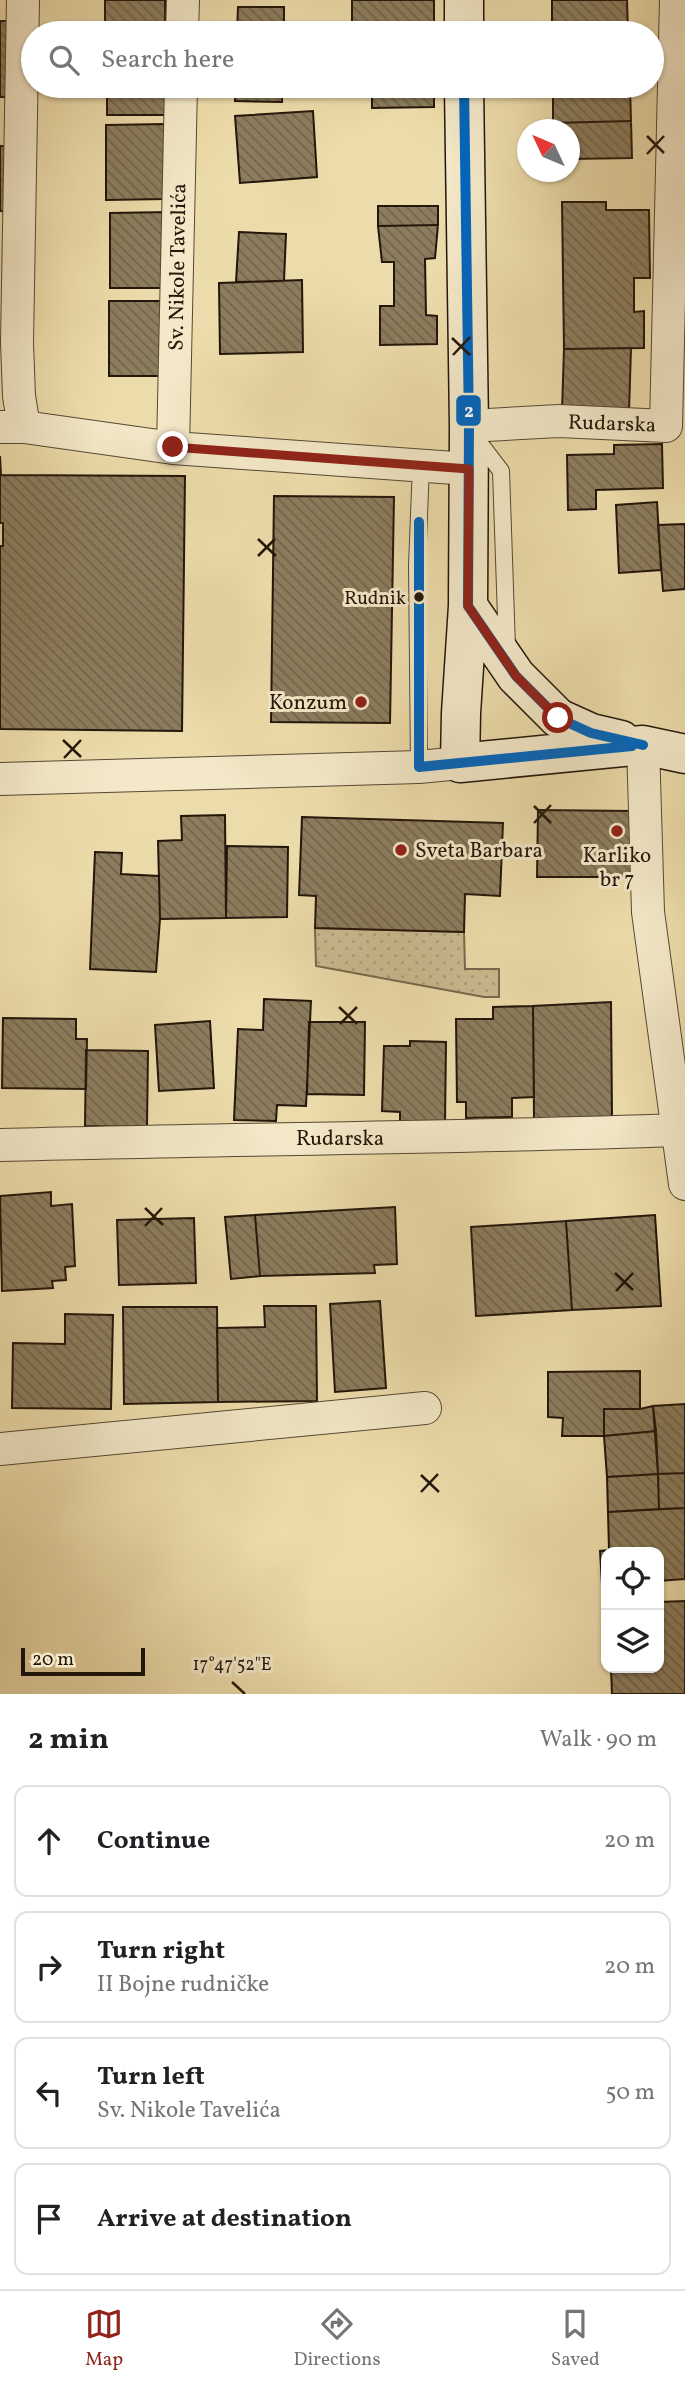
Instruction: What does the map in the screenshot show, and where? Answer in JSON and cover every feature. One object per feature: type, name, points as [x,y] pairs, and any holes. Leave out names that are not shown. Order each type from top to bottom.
[{"type":"street","points":[[23,0],[10,115],[19,396],[12,427],[173,447],[469,469]]},
{"type":"street","points":[[182,21],[183,0]]},
{"type":"street","points":[[464,0],[464,21]]},
{"type":"street","name":"Rudarska","points":[[469,428],[559,421],[666,426],[676,0]]},
{"type":"street","name":"Sv. Nikole Tavelića","points":[[173,447],[181,98]]},
{"type":"street","points":[[460,763],[460,713],[468,606],[469,469],[464,98]]},
{"type":"street","points":[[468,606],[516,676],[558,718],[591,733],[685,754]]},
{"type":"street","points":[[0,779],[419,767],[643,745]]},
{"type":"street","points":[[643,745],[648,912],[685,1184]]},
{"type":"street","name":"Rudarska","points":[[0,1145],[246,1139],[456,1138],[679,1130]]},
{"type":"street","points":[[0,1450],[425,1408]]},
{"type":"lane","points":[[469,428],[501,471],[506,642],[516,676]]},
{"type":"lane","points":[[419,767],[417,565],[421,465]]},
{"type":"shaded area","points":[[315,928],[464,932],[465,969],[499,969],[499,997],[484,997],[316,966]]},
{"type":"building","points":[[105,0],[165,0],[165,21],[105,21]]},
{"type":"building","points":[[352,0],[434,0],[434,21],[352,21]]},
{"type":"building","points":[[552,0],[627,0],[628,21],[552,21]]},
{"type":"building","points":[[238,7],[284,7],[284,21],[237,21]]},
{"type":"building","points":[[0,21],[9,21],[6,97],[0,97]]},
{"type":"building","points":[[107,98],[166,98],[166,115],[107,115]]},
{"type":"building","points":[[235,98],[282,98],[282,102],[235,101]]},
{"type":"building","points":[[372,98],[434,98],[434,107],[372,108]]},
{"type":"building","points":[[553,98],[630,98],[631,121],[580,122],[580,119],[553,119]]},
{"type":"building","points":[[313,111],[317,177],[240,183],[235,116]]},
{"type":"building","points":[[631,121],[632,158],[580,159],[580,122]]},
{"type":"building","points":[[165,124],[165,199],[106,200],[106,125]]},
{"type":"building","points":[[0,146],[9,146],[9,211],[0,211]]},
{"type":"building","points":[[562,202],[606,202],[606,210],[649,210],[650,278],[634,278],[634,312],[644,311],[644,348],[564,349]]},
{"type":"building","points":[[378,206],[438,206],[438,225],[378,226]]},
{"type":"building","points":[[170,212],[170,288],[110,288],[110,213]]},
{"type":"building","points":[[438,225],[435,258],[425,259],[426,315],[437,316],[437,344],[380,345],[380,306],[394,306],[394,262],[382,262],[378,226]]},
{"type":"building","points":[[239,232],[286,234],[284,281],[236,282]]},
{"type":"building","points":[[302,280],[303,352],[220,354],[219,283]]},
{"type":"building","points":[[109,301],[169,301],[169,376],[109,376]]},
{"type":"building","points":[[631,348],[629,412],[562,411],[564,349]]},
{"type":"building","points":[[662,444],[663,488],[596,490],[596,509],[568,510],[567,455],[614,454],[614,445]]},
{"type":"building","points":[[0,456],[1,475],[185,476],[182,731],[0,729],[0,546],[3,546],[3,523],[0,523]]},
{"type":"building","points":[[274,496],[394,497],[390,723],[271,722]]},
{"type":"building","points":[[657,502],[661,570],[619,573],[616,505]]},
{"type":"building","points":[[685,524],[685,589],[663,591],[658,525]]},
{"type":"building","points":[[538,810],[633,811],[632,877],[537,877]]},
{"type":"building","points":[[225,815],[226,918],[160,919],[158,841],[182,840],[181,816]]},
{"type":"building","name":"Sveta Barbara","points":[[302,817],[503,823],[500,896],[465,894],[464,932],[315,928],[316,896],[299,895]]},
{"type":"building","points":[[227,846],[288,847],[287,917],[226,918]]},
{"type":"building","points":[[95,852],[122,853],[121,874],[159,876],[160,919],[156,972],[90,969]]},
{"type":"building","points":[[264,999],[311,1001],[306,1106],[277,1105],[276,1121],[234,1120],[238,1029],[263,1030]]},
{"type":"building","points":[[611,1002],[612,1118],[534,1119],[533,1006]]},
{"type":"building","points":[[533,1006],[534,1097],[512,1098],[512,1117],[466,1118],[466,1102],[457,1102],[456,1019],[493,1019],[493,1007]]},
{"type":"building","points":[[3,1018],[76,1019],[76,1039],[87,1039],[86,1089],[2,1088]]},
{"type":"building","points":[[210,1021],[214,1088],[159,1091],[155,1025]]},
{"type":"building","points":[[309,1022],[365,1022],[364,1095],[307,1094]]},
{"type":"building","points":[[410,1041],[446,1042],[445,1124],[400,1124],[400,1112],[382,1111],[384,1046],[410,1046]]},
{"type":"building","points":[[86,1050],[148,1051],[147,1127],[85,1126]]},
{"type":"building","points":[[51,1192],[51,1206],[72,1204],[75,1266],[65,1267],[66,1280],[52,1281],[53,1288],[2,1291],[0,1196]]},
{"type":"building","points":[[395,1207],[397,1264],[374,1265],[375,1273],[260,1276],[255,1215]]},
{"type":"building","points":[[255,1215],[260,1276],[231,1279],[225,1217]]},
{"type":"building","points":[[655,1215],[661,1306],[572,1310],[566,1221]]},
{"type":"building","points":[[194,1218],[196,1283],[119,1285],[117,1220]]},
{"type":"building","points":[[566,1221],[572,1310],[476,1316],[471,1227]]},
{"type":"building","points":[[380,1301],[386,1388],[335,1392],[330,1304]]},
{"type":"building","points":[[264,1306],[316,1306],[317,1401],[218,1402],[217,1328],[265,1327]]},
{"type":"building","points":[[123,1307],[217,1307],[218,1402],[124,1404]]},
{"type":"building","points":[[65,1314],[113,1315],[111,1409],[12,1408],[13,1343],[65,1344]]},
{"type":"building","points":[[640,1371],[640,1409],[604,1409],[604,1436],[562,1436],[563,1418],[548,1417],[548,1372]]},
{"type":"building","points":[[685,1404],[685,1473],[658,1474],[653,1406]]},
{"type":"building","points":[[653,1406],[656,1431],[604,1436],[604,1409],[640,1409]]},
{"type":"building","points":[[656,1431],[658,1474],[607,1477],[604,1436]]},
{"type":"building","points":[[685,1473],[685,1508],[659,1509],[658,1474]]},
{"type":"building","points":[[658,1474],[659,1509],[608,1512],[607,1477]]},
{"type":"building","points":[[685,1508],[685,1579],[664,1581],[664,1547],[609,1547],[608,1512]]},
{"type":"building","points":[[685,1601],[685,1694],[612,1694],[611,1673],[664,1673],[664,1602]]},
{"type":"transit line","name":"2","points":[[464,98],[469,426],[468,606],[516,676],[558,718],[591,733],[643,745]]},
{"type":"transit line","name":"2","points":[[419,522],[419,767],[632,746]]},
{"type":"place","name":"Rudnik","points":[[419,597]]},
{"type":"place","name":"Konzum","points":[[361,702]]},
{"type":"place","name":"Karliko br 7","points":[[617,831]]},
{"type":"place","name":"Sveta Barbara","points":[[401,850]]},
{"type":"route","points":[[173,447],[469,469],[468,606],[516,676],[558,718]]}]
